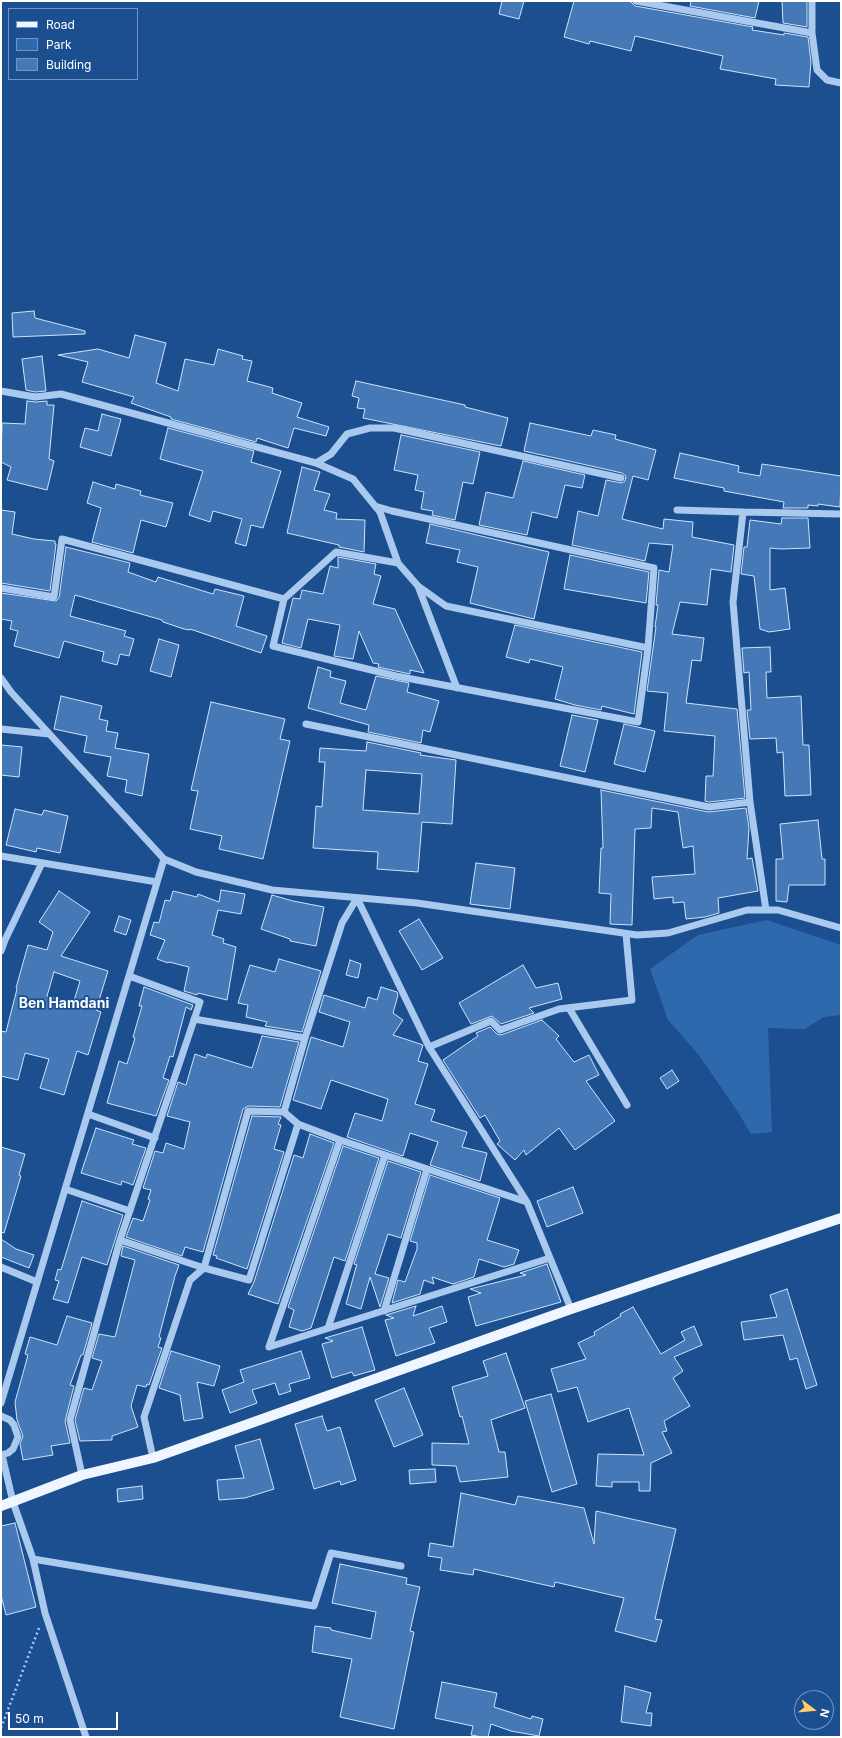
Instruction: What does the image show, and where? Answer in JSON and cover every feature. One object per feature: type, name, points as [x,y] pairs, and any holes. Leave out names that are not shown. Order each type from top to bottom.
[{"type":"main road","points":[[1,1506],[82,1475],[154,1458],[571,1309],[841,1218]]},
{"type":"street","points":[[636,1],[812,33]]},
{"type":"street","points":[[812,1],[812,33],[817,70],[827,80],[841,83]]},
{"type":"street","points":[[1,391],[35,397],[61,394],[316,463],[353,479],[380,512],[398,563],[418,586],[446,606],[648,648]]},
{"type":"street","points":[[316,463],[331,454],[347,434],[370,428],[394,428],[621,478]]},
{"type":"street","points":[[375,506],[654,568],[648,648],[638,722],[396,676],[273,646],[284,599],[336,552],[398,563]]},
{"type":"street","points":[[677,510],[841,514]]},
{"type":"street","points":[[743,512],[733,602],[750,802],[766,910]]},
{"type":"street","points":[[1,588],[54,598],[62,539],[284,599]]},
{"type":"street","points":[[418,586],[457,688]]},
{"type":"street","points":[[1,678],[11,692],[164,859],[196,872],[272,890],[417,903],[637,935],[668,933],[747,910],[778,910],[841,928]]},
{"type":"street","points":[[306,724],[709,807],[750,802]]},
{"type":"street","points":[[1,729],[49,734]]},
{"type":"street","points":[[1,856],[157,882]]},
{"type":"street","points":[[1,1403],[164,859]]},
{"type":"street","points":[[1,951],[3,940],[42,863]]},
{"type":"street","points":[[284,1112],[305,1038],[342,923],[357,898]]},
{"type":"street","points":[[357,898],[429,1047],[527,1202],[571,1309]]},
{"type":"street","points":[[429,1047],[491,1021],[500,1030],[559,1009],[632,1000],[626,934]]},
{"type":"street","points":[[82,1475],[70,1420],[120,1240],[200,1002],[129,976]]},
{"type":"street","points":[[569,1008],[627,1104]]},
{"type":"street","points":[[194,1020],[305,1038]]},
{"type":"street","points":[[154,1458],[144,1417],[190,1280],[204,1268],[248,1111],[284,1112],[298,1124],[340,1140],[527,1202]]},
{"type":"street","points":[[88,1114],[154,1138]]},
{"type":"street","points":[[120,1240],[204,1268],[249,1280],[298,1124]]},
{"type":"street","points":[[340,1140],[269,1347],[550,1258]]},
{"type":"street","points":[[328,1328],[385,1155]]},
{"type":"street","points":[[384,1311],[427,1169]]},
{"type":"street","points":[[65,1189],[130,1211]]},
{"type":"street","points":[[1,1267],[37,1282]]},
{"type":"street","points":[[1,1416],[10,1420],[14,1424],[18,1437],[13,1449],[2,1455],[13,1502],[33,1559],[45,1613],[86,1737]]},
{"type":"street","points":[[33,1559],[314,1606],[330,1553],[401,1566]]},
{"type":"path","points":[[1,1728],[45,1613]]},
{"type":"green space","points":[[767,920],[841,945],[841,1015],[824,1017],[805,1029],[768,1028],[772,1132],[751,1134],[738,1112],[698,1054],[668,1020],[650,969],[698,935]]},
{"type":"building","points":[[502,1],[524,1],[519,19],[499,14]]},
{"type":"building","points":[[574,1],[627,1],[631,2],[635,6],[753,27],[752,30],[808,37],[811,62],[809,87],[775,85],[776,79],[720,69],[723,56],[635,36],[631,51],[590,41],[589,44],[564,37]]},
{"type":"building","points":[[691,1],[759,1],[755,18],[690,6]]},
{"type":"building","points":[[782,1],[807,1],[807,27],[783,23]]},
{"type":"building","points":[[34,311],[35,318],[85,331],[85,334],[13,337],[12,313]]},
{"type":"building","points":[[135,335],[166,343],[156,383],[178,391],[185,359],[214,365],[218,349],[243,356],[242,359],[252,361],[247,381],[273,388],[272,393],[302,403],[297,417],[329,427],[326,436],[294,428],[288,448],[257,438],[256,442],[171,419],[171,417],[131,403],[134,397],[82,382],[88,362],[58,355],[98,349],[129,358]]},
{"type":"building","points":[[42,356],[46,391],[35,392],[26,390],[22,359]]},
{"type":"building","points":[[356,381],[465,405],[465,407],[508,418],[501,446],[363,418],[365,409],[357,408],[359,398],[352,396]]},
{"type":"building","points":[[27,401],[47,401],[47,405],[54,405],[49,459],[54,461],[47,490],[7,480],[11,467],[1,462],[2,423],[25,424]]},
{"type":"building","points":[[102,414],[121,419],[111,456],[80,447],[85,428],[98,431]]},
{"type":"building","points":[[530,423],[591,436],[593,430],[616,435],[615,439],[656,450],[648,480],[633,476],[622,519],[663,529],[664,519],[693,522],[692,537],[734,545],[731,572],[711,569],[707,605],[680,602],[672,634],[704,638],[701,661],[692,660],[686,703],[737,709],[745,798],[709,802],[705,801],[706,776],[713,776],[715,736],[664,731],[668,693],[647,691],[656,627],[659,570],[669,572],[673,545],[649,543],[645,561],[572,545],[578,511],[598,516],[606,480],[622,483],[625,481],[626,476],[622,473],[524,451]]},
{"type":"building","points":[[168,428],[254,451],[251,462],[281,471],[263,528],[251,525],[246,546],[235,543],[242,519],[213,511],[210,522],[189,515],[203,471],[160,459]]},
{"type":"building","points":[[401,435],[480,452],[473,484],[463,482],[455,520],[432,515],[433,511],[421,509],[424,492],[415,490],[418,475],[394,470]]},
{"type":"building","points":[[680,453],[739,466],[738,472],[760,476],[762,464],[841,476],[840,507],[818,504],[818,506],[808,505],[808,508],[783,508],[784,502],[724,491],[724,488],[674,478]]},
{"type":"building","points":[[523,461],[585,475],[582,488],[565,485],[557,518],[532,512],[527,535],[479,525],[486,492],[513,498]]},
{"type":"building","points":[[302,467],[320,472],[314,490],[330,494],[324,510],[337,513],[336,519],[365,520],[364,552],[287,533]]},
{"type":"building","points":[[93,482],[115,489],[116,484],[141,491],[140,495],[173,503],[166,527],[141,520],[133,553],[92,542],[101,508],[87,503]]},
{"type":"building","points":[[1,510],[15,512],[12,534],[34,539],[55,541],[56,544],[50,591],[1,583]]},
{"type":"building","points":[[782,518],[808,518],[810,548],[770,548],[770,590],[785,588],[790,629],[769,632],[760,629],[754,576],[741,574],[744,547],[747,547],[750,520],[781,524]]},
{"type":"building","points":[[430,524],[549,552],[534,619],[470,603],[478,567],[457,562],[460,550],[426,543]]},
{"type":"building","points":[[66,547],[130,563],[128,572],[156,582],[158,577],[213,594],[215,589],[244,596],[236,626],[267,636],[261,653],[190,629],[184,629],[163,622],[162,620],[75,595],[70,616],[126,631],[124,636],[134,639],[129,656],[120,654],[117,665],[102,661],[104,652],[64,641],[59,658],[14,646],[18,631],[10,629],[12,621],[1,619],[1,593],[56,601],[59,598]]},
{"type":"building","points":[[570,555],[649,572],[646,603],[564,589]]},
{"type":"building","points":[[338,557],[376,564],[374,574],[381,576],[373,604],[395,609],[424,673],[410,670],[410,674],[378,667],[379,664],[373,663],[359,631],[353,659],[334,656],[340,625],[308,619],[301,648],[282,643],[293,598],[300,599],[302,590],[323,594],[330,566],[338,568]]},
{"type":"building","points":[[515,625],[642,652],[634,714],[602,706],[601,710],[555,699],[563,667],[530,659],[529,663],[506,657]]},
{"type":"building","points":[[159,639],[179,645],[171,677],[150,671]]},
{"type":"building","points":[[770,647],[771,672],[766,672],[767,698],[801,696],[803,745],[809,745],[811,795],[785,796],[783,752],[777,753],[776,738],[750,739],[747,710],[751,710],[749,672],[744,673],[742,648]]},
{"type":"building","points":[[318,667],[331,671],[330,677],[346,681],[340,703],[366,710],[376,676],[409,683],[407,692],[439,701],[430,732],[423,730],[421,743],[368,732],[369,725],[308,708]]},
{"type":"building","points":[[61,696],[102,706],[99,719],[108,721],[106,731],[118,733],[115,748],[149,754],[142,796],[125,792],[127,780],[107,776],[111,757],[84,752],[87,736],[54,729]]},
{"type":"building","points":[[211,702],[285,719],[280,739],[290,741],[263,859],[219,849],[222,836],[190,829],[198,791],[191,790]]},
{"type":"building","points":[[572,715],[598,720],[585,772],[560,766]]},
{"type":"building","points":[[624,724],[655,731],[645,772],[614,764]]},
{"type":"building","points":[[367,742],[421,753],[420,755],[456,760],[452,824],[422,822],[418,872],[377,869],[378,852],[313,848],[316,806],[322,807],[325,762],[319,762],[320,748],[366,751]],"holes":[[[366,770],[422,774],[419,814],[363,810]]]},
{"type":"building","points":[[1,745],[22,747],[19,777],[1,775]]},
{"type":"building","points":[[601,790],[708,812],[746,808],[749,828],[747,859],[752,858],[758,891],[718,898],[719,913],[705,917],[686,919],[684,902],[673,903],[673,897],[654,899],[652,877],[695,874],[693,846],[683,848],[678,812],[652,808],[651,828],[635,829],[632,925],[610,924],[611,894],[599,893],[601,848],[603,848]]},
{"type":"building","points":[[15,809],[42,815],[44,810],[68,816],[60,853],[37,848],[36,852],[6,845]]},
{"type":"building","points":[[818,820],[822,859],[825,859],[825,885],[789,885],[787,902],[776,901],[776,859],[783,859],[780,824]]},
{"type":"building","points":[[476,863],[515,868],[510,909],[470,904]]},
{"type":"building","points":[[221,890],[245,894],[241,914],[218,910],[212,935],[224,939],[223,943],[236,947],[227,1000],[198,993],[197,995],[184,991],[189,967],[168,963],[157,959],[165,940],[150,935],[154,922],[159,923],[165,900],[170,901],[173,891],[197,897],[198,894],[219,902]]},
{"type":"building","points":[[59,891],[90,912],[61,956],[108,971],[96,1010],[101,1012],[88,1055],[77,1051],[64,1095],[40,1088],[49,1059],[25,1053],[18,1080],[1,1076],[1,1031],[6,1032],[28,945],[47,950],[53,932],[39,922]],"holes":[[[54,972],[80,981],[73,1004],[47,996]]]},
{"type":"building","points":[[272,895],[324,907],[316,946],[290,941],[290,939],[261,929]]},
{"type":"building","points":[[119,916],[131,920],[126,935],[114,931]]},
{"type":"building","points":[[419,919],[443,958],[422,970],[399,931]]},
{"type":"building","points":[[279,959],[321,971],[302,1032],[265,1026],[267,1022],[246,1017],[248,1005],[238,1003],[250,965],[275,972]]},
{"type":"building","points":[[350,960],[361,964],[358,978],[346,975]]},
{"type":"building","points":[[523,965],[536,988],[558,983],[562,999],[529,1008],[534,1013],[501,1024],[492,1016],[471,1024],[459,1003]]},
{"type":"building","points":[[144,987],[193,1005],[191,1010],[186,1007],[173,1057],[170,1056],[163,1078],[169,1080],[156,1116],[107,1103],[119,1061],[127,1064],[135,1038],[133,1037],[142,1006],[139,1006]]},
{"type":"building","points":[[381,987],[397,992],[398,995],[393,1013],[403,1020],[393,1035],[423,1045],[418,1061],[428,1064],[415,1104],[435,1110],[431,1121],[467,1132],[462,1147],[487,1153],[480,1181],[430,1165],[438,1142],[410,1133],[403,1156],[347,1137],[355,1113],[382,1121],[388,1099],[331,1080],[321,1109],[293,1100],[311,1037],[343,1047],[350,1022],[319,1012],[324,995],[365,1008],[368,997],[377,1000]]},
{"type":"building","points":[[542,1020],[559,1036],[556,1039],[574,1062],[589,1055],[599,1075],[586,1081],[615,1121],[575,1150],[559,1128],[526,1155],[524,1150],[515,1160],[497,1144],[500,1141],[485,1115],[480,1118],[443,1060],[478,1036],[476,1033],[490,1027],[497,1034],[501,1035]]},
{"type":"building","points":[[262,1036],[299,1042],[280,1107],[248,1106],[243,1109],[203,1252],[185,1247],[182,1256],[126,1237],[133,1218],[143,1221],[150,1200],[148,1199],[151,1190],[143,1188],[155,1151],[163,1153],[166,1143],[184,1149],[190,1122],[167,1116],[178,1082],[186,1085],[195,1054],[206,1058],[207,1054],[252,1068]]},
{"type":"building","points":[[672,1070],[679,1081],[667,1089],[660,1078]]},
{"type":"building","points":[[252,1116],[281,1117],[278,1124],[281,1125],[274,1149],[284,1152],[247,1269],[216,1258],[217,1256],[213,1255]]},
{"type":"building","points":[[96,1128],[134,1140],[132,1144],[146,1148],[133,1185],[122,1181],[121,1185],[81,1173]]},
{"type":"building","points":[[310,1134],[334,1143],[278,1304],[248,1294],[254,1282],[294,1155],[303,1158]]},
{"type":"building","points":[[343,1146],[379,1158],[345,1261],[334,1257],[311,1328],[302,1331],[289,1327],[294,1310],[288,1307]]},
{"type":"building","points":[[1,1147],[25,1154],[19,1175],[21,1176],[4,1233],[1,1232]]},
{"type":"building","points":[[388,1161],[421,1172],[401,1238],[388,1234],[375,1274],[389,1278],[380,1307],[370,1277],[361,1309],[346,1304],[357,1265],[354,1264]]},
{"type":"building","points":[[430,1175],[500,1198],[487,1240],[519,1250],[514,1264],[504,1267],[479,1259],[474,1277],[453,1284],[432,1277],[434,1284],[424,1280],[420,1294],[392,1303],[398,1280],[405,1282],[417,1249],[417,1243],[410,1241]]},
{"type":"building","points":[[573,1187],[583,1213],[547,1227],[537,1201]]},
{"type":"building","points":[[82,1201],[123,1215],[107,1265],[82,1257],[68,1303],[53,1299],[59,1281],[55,1280],[58,1269],[61,1270]]},
{"type":"building","points":[[1,1239],[16,1249],[34,1255],[29,1268],[1,1257]]},
{"type":"building","points":[[123,1246],[179,1265],[159,1337],[161,1338],[158,1347],[162,1348],[149,1385],[147,1384],[146,1387],[137,1385],[131,1406],[138,1427],[112,1436],[112,1440],[80,1441],[75,1420],[84,1388],[92,1390],[102,1361],[92,1358],[99,1334],[115,1337],[135,1260],[121,1256]]},
{"type":"building","points":[[547,1264],[561,1302],[476,1326],[468,1297],[481,1293],[470,1289],[526,1275],[520,1273]]},
{"type":"building","points":[[787,1289],[817,1385],[806,1389],[797,1358],[790,1360],[783,1335],[744,1340],[741,1322],[777,1317],[770,1295]]},
{"type":"building","points":[[416,1306],[413,1316],[442,1306],[447,1322],[429,1328],[435,1343],[396,1356],[385,1320],[394,1318],[386,1315]]},
{"type":"building","points":[[633,1307],[661,1354],[685,1340],[681,1332],[694,1326],[702,1345],[674,1357],[683,1371],[673,1378],[690,1406],[664,1421],[667,1431],[662,1432],[672,1453],[651,1463],[650,1491],[639,1491],[639,1482],[612,1482],[612,1487],[596,1486],[598,1454],[644,1455],[629,1408],[588,1422],[577,1387],[558,1392],[551,1369],[586,1359],[578,1343],[595,1335],[594,1332]]},
{"type":"building","points":[[67,1316],[92,1323],[83,1355],[81,1355],[70,1385],[74,1386],[65,1421],[70,1443],[51,1446],[53,1455],[23,1460],[20,1444],[23,1436],[17,1420],[15,1402],[28,1355],[25,1354],[30,1337],[57,1345]]},
{"type":"building","points":[[362,1327],[375,1370],[354,1376],[352,1372],[332,1378],[322,1344],[333,1341],[325,1338]]},
{"type":"building","points":[[171,1351],[220,1366],[214,1386],[197,1382],[203,1418],[184,1421],[180,1395],[159,1388]]},
{"type":"building","points":[[301,1351],[310,1378],[289,1384],[291,1391],[279,1395],[275,1383],[252,1390],[257,1403],[230,1413],[222,1390],[244,1382],[240,1370]]},
{"type":"building","points":[[506,1353],[525,1408],[491,1420],[499,1452],[505,1452],[508,1477],[460,1482],[456,1466],[432,1465],[432,1443],[469,1444],[462,1416],[460,1417],[452,1387],[488,1376],[483,1361]]},
{"type":"building","points":[[404,1388],[423,1435],[394,1447],[375,1400]]},
{"type":"building","points":[[551,1394],[577,1484],[552,1492],[525,1401]]},
{"type":"building","points":[[322,1416],[327,1431],[340,1427],[356,1480],[341,1485],[340,1481],[314,1489],[295,1424]]},
{"type":"building","points":[[260,1439],[274,1489],[245,1498],[219,1500],[217,1480],[244,1478],[235,1446]]},
{"type":"building","points":[[435,1469],[436,1482],[410,1484],[409,1470]]},
{"type":"building","points":[[142,1486],[143,1499],[118,1502],[117,1489]]},
{"type":"building","points":[[461,1493],[515,1505],[518,1496],[584,1508],[594,1544],[596,1511],[676,1529],[655,1619],[662,1620],[656,1642],[615,1631],[624,1598],[555,1582],[554,1587],[474,1569],[473,1575],[440,1570],[442,1558],[428,1556],[430,1543],[453,1547]]},
{"type":"building","points":[[15,1523],[36,1607],[6,1615],[1,1595],[1,1526]]},
{"type":"building","points":[[340,1564],[407,1578],[406,1584],[420,1587],[410,1631],[414,1632],[394,1729],[340,1717],[352,1659],[312,1652],[315,1626],[331,1628],[331,1630],[371,1639],[376,1612],[332,1603]]},
{"type":"building","points":[[442,1682],[497,1693],[494,1707],[531,1719],[532,1716],[543,1719],[539,1736],[511,1731],[491,1724],[488,1737],[482,1737],[471,1735],[473,1726],[435,1718]]},
{"type":"building","points":[[625,1686],[651,1693],[646,1713],[652,1713],[651,1726],[621,1722]]},
{"type":"district","name":"Ben Hamdani","points":[[64,1004]]}]
